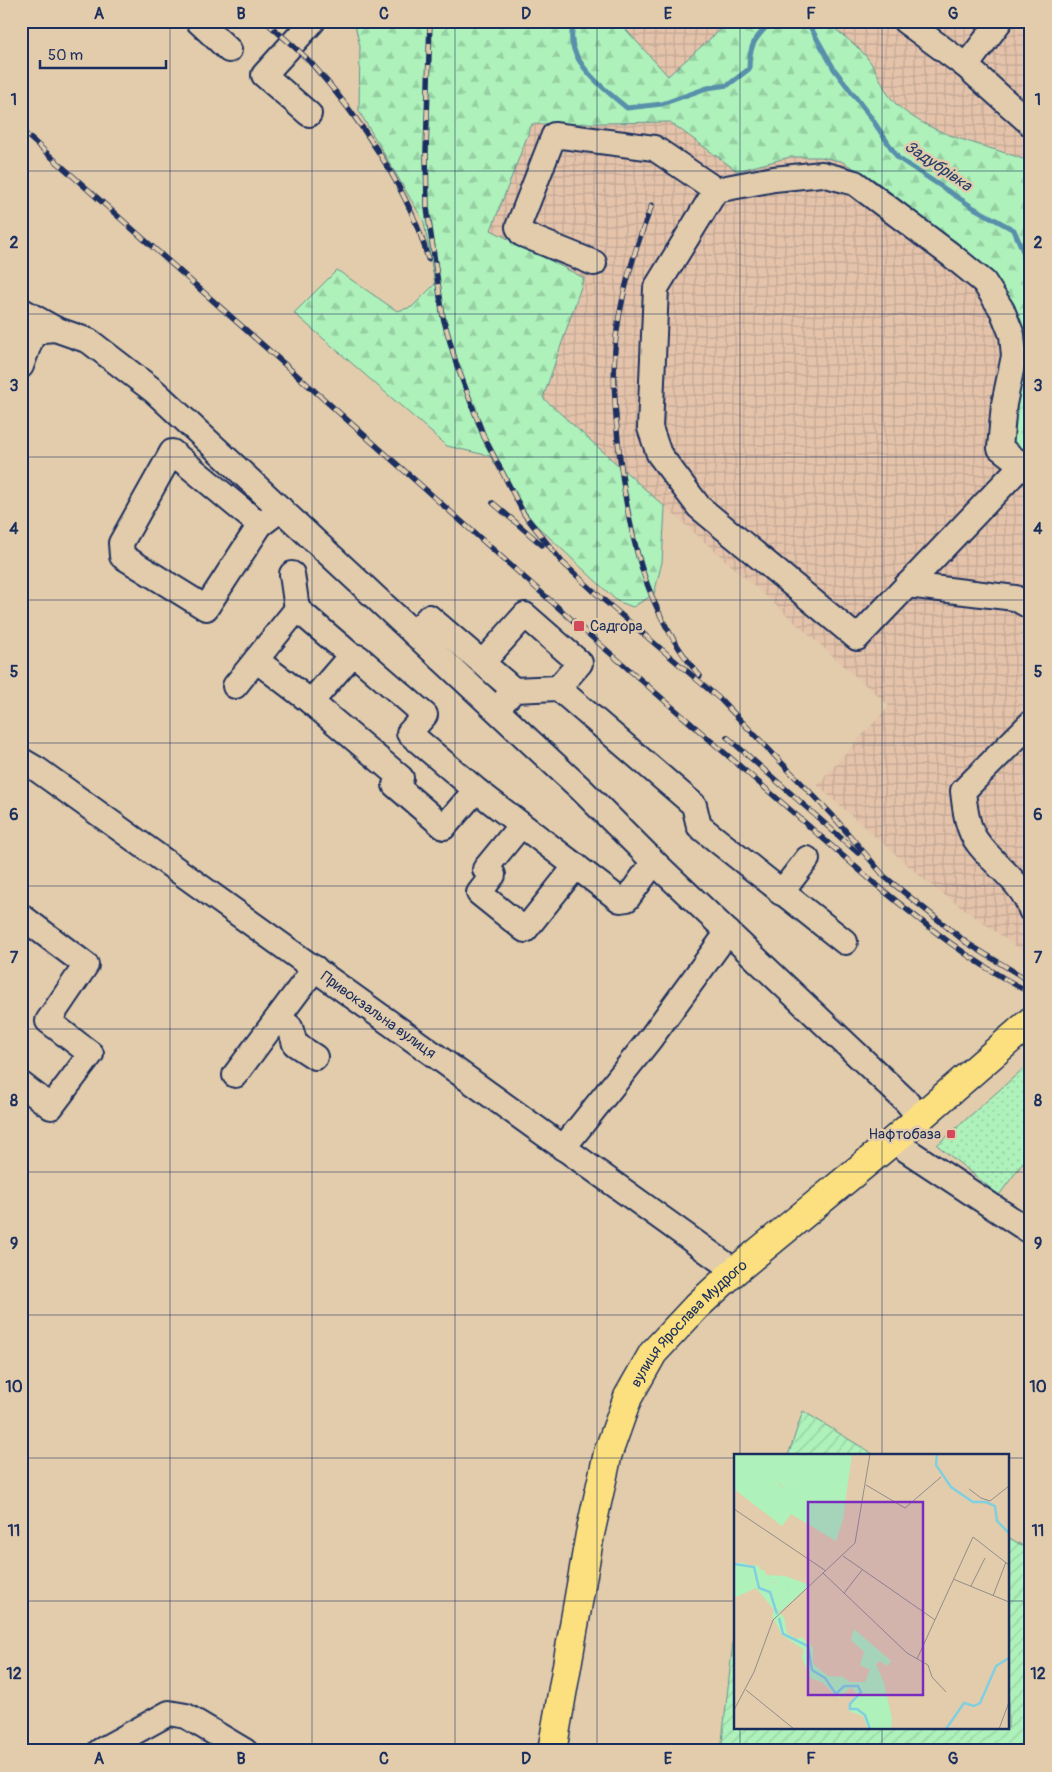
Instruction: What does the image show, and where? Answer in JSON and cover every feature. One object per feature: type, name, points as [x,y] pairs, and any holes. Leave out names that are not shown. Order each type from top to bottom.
[{"type":"main road","name":"вулиця Ярослава Мудрого","points":[[552,1751],[590,1534],[608,1453],[628,1397],[653,1353],[697,1306],[735,1271],[893,1141],[1031,1021]]},
{"type":"street","points":[[198,21],[229,50]]},
{"type":"street","points":[[309,114],[264,75],[313,21]]},
{"type":"street","points":[[905,21],[966,66],[1031,124]]},
{"type":"street","points":[[966,66],[1000,21]]},
{"type":"street","points":[[594,263],[522,234],[518,227],[554,135],[654,148],[716,190],[774,179],[822,174],[855,183],[984,282],[1006,318],[1012,335],[1014,356],[1004,404],[1000,448],[1026,469],[907,585],[857,638],[699,507],[659,454],[650,428],[656,288],[716,190]]},
{"type":"street","points":[[21,310],[55,329],[89,341],[154,391],[581,789],[654,862],[906,1101],[919,1117]]},
{"type":"street","points":[[21,366],[32,336],[43,330],[55,329]]},
{"type":"street","points":[[189,424],[121,543],[122,556],[206,608],[260,525],[281,509]]},
{"type":"street","points":[[172,452],[260,525]]},
{"type":"street","points":[[292,574],[297,609],[352,656],[358,657],[425,715],[409,733],[476,790],[620,900],[627,899],[654,862]]},
{"type":"street","points":[[907,585],[1015,598],[1031,607]]},
{"type":"street","points":[[235,686],[297,609]]},
{"type":"street","points":[[482,664],[525,614],[580,663],[558,688]]},
{"type":"street","points":[[414,633],[429,617],[514,690],[558,688],[694,805],[699,826],[845,942]]},
{"type":"street","points":[[311,702],[352,656]]},
{"type":"street","points":[[256,660],[311,702],[401,778],[395,785],[444,827],[476,790]]},
{"type":"street","points":[[495,710],[514,690]]},
{"type":"street","points":[[1031,723],[963,791],[967,818],[978,843],[1025,896],[1031,910]]},
{"type":"street","name":"Привокзальна вулиця","points":[[21,760],[38,770],[315,968],[735,1271]]},
{"type":"street","points":[[521,825],[485,869],[493,876],[479,893],[525,930],[576,866]]},
{"type":"street","points":[[781,893],[807,859]]},
{"type":"street","points":[[21,916],[86,965],[48,1021],[91,1054],[51,1107],[21,1084]]},
{"type":"street","points":[[563,1148],[650,1039],[728,932]]},
{"type":"street","points":[[235,1075],[315,968]]},
{"type":"street","points":[[279,1018],[290,1027],[295,1044],[314,1057]]},
{"type":"street","points":[[893,1141],[1031,1232]]},
{"type":"street","points":[[100,1751],[169,1713],[186,1716],[245,1751]]},
{"type":"shaded area","points":[[618,21],[730,21],[668,76]]},
{"type":"shaded area","points":[[825,21],[1031,21],[1031,162],[1007,152],[960,139],[923,124],[896,104],[870,62]]},
{"type":"shaded area","points":[[670,122],[701,143],[763,164],[790,157],[820,157],[841,161],[876,181],[984,265],[1005,291],[1016,317],[1031,459],[1031,957],[928,883],[817,785],[889,706],[543,398],[584,278],[491,230],[532,124]]},
{"type":"green space","points":[[354,21],[618,21],[668,76],[730,21],[825,21],[861,51],[871,63],[893,101],[912,116],[944,133],[1031,162],[1031,459],[1006,438],[1016,317],[1005,291],[984,265],[876,181],[841,161],[820,157],[790,157],[737,171],[670,122],[532,124],[491,230],[584,278],[543,398],[665,507],[662,562],[654,594],[633,607],[617,601],[531,520],[490,456],[447,446],[294,313],[337,270],[397,311],[412,307],[435,284],[424,222],[359,111],[360,46]]},
{"type":"green space","points":[[1031,1062],[1031,1152],[999,1195],[937,1145]]},
{"type":"green space","points":[[803,1411],[873,1454],[789,1454]]},
{"type":"green space","points":[[1010,1538],[1031,1551],[1031,1751],[721,1751],[734,1633],[734,1730],[1010,1730]]},
{"type":"waterway","name":"Задубрівка","points":[[576,21],[572,33],[573,46],[578,58],[596,81],[627,108],[662,104],[707,88],[728,85],[749,69],[750,54],[754,42],[773,21]]},
{"type":"waterway","name":"Задубрівка","points":[[807,21],[834,69],[872,119],[898,158],[974,208],[1014,230],[1031,270]]},
{"type":"waterway","name":"Задубрівка","points":[[1031,371],[1027,385],[1031,399]]},
{"type":"railway","points":[[265,21],[311,63],[329,83],[364,130],[396,181],[409,207],[428,259]]},
{"type":"railway","points":[[430,21],[426,152],[427,208],[443,317],[456,363],[484,437],[524,514],[562,562],[721,700],[833,816],[885,877],[967,943],[1031,982]]},
{"type":"railway","points":[[21,130],[579,626],[873,882],[969,956],[1031,993]]},
{"type":"railway","points":[[652,205],[630,270],[616,337],[614,394],[618,436],[628,511],[642,570],[665,625],[681,651],[700,676]]},
{"type":"railway","points":[[493,503],[542,545]]},
{"type":"railway","points":[[727,737],[858,853]]},
{"type":"place","name":"Садгора","points":[[579,626]]},
{"type":"place","name":"Нафтобаза","points":[[951,1134]]}]
